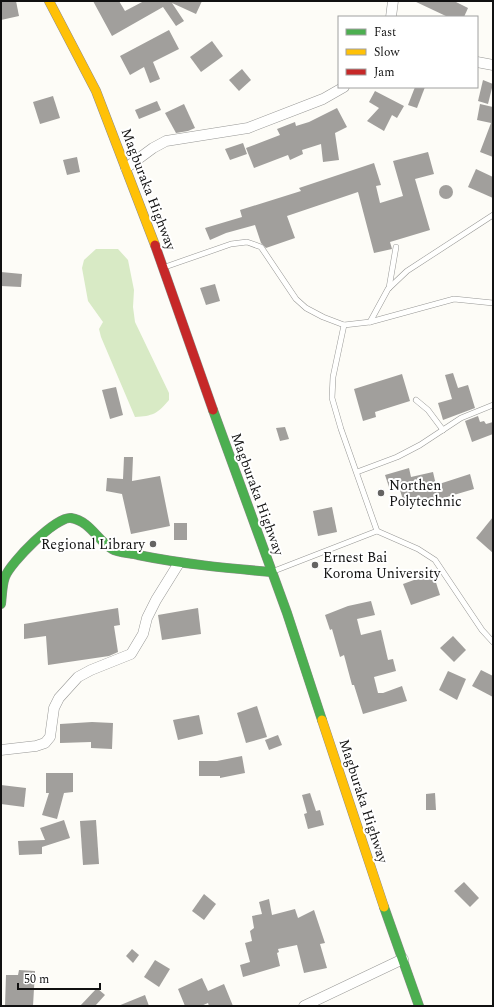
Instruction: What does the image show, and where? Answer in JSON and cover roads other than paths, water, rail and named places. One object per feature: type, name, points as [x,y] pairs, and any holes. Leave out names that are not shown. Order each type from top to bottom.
[{"type":"main road","name":"Magburaka Highway","points":[[49,1],[96,91],[164,268],[177,310],[287,613],[357,828],[419,1006]]},
{"type":"main road","points":[[1,604],[5,577],[12,566],[50,526],[61,520],[71,518],[83,523],[112,549],[179,563],[271,572]]},
{"type":"street","points":[[391,16],[393,1]]},
{"type":"street","points":[[478,62],[493,65]]},
{"type":"street","points":[[126,168],[153,148],[166,141],[248,128],[323,99],[342,88]]},
{"type":"street","points":[[1,750],[36,746],[45,743],[50,737],[54,708],[59,698],[78,677],[90,670],[130,654],[143,634],[147,618],[156,600],[179,563]]},
{"type":"street","points":[[304,1006],[403,958]]},
{"type":"lane","points":[[388,289],[407,271],[493,215]]},
{"type":"lane","points":[[164,268],[231,244],[247,242],[261,247],[296,299],[323,317],[344,325],[370,322],[454,299],[493,304]]},
{"type":"lane","points":[[370,322],[388,289],[396,247]]},
{"type":"lane","points":[[344,325],[334,377],[332,398],[341,429],[377,531]]},
{"type":"lane","points":[[416,400],[428,410],[443,430]]},
{"type":"lane","points":[[357,472],[397,457],[461,418],[493,405]]},
{"type":"lane","points":[[271,572],[377,531],[418,549],[435,560],[482,630],[493,642]]},
{"type":"place","name":"Northen Polytechnic","points":[[381,493]]},
{"type":"place","name":"Regional Library","points":[[153,544]]},
{"type":"place","name":"Ernest Bai Koroma University","points":[[315,565]]}]
